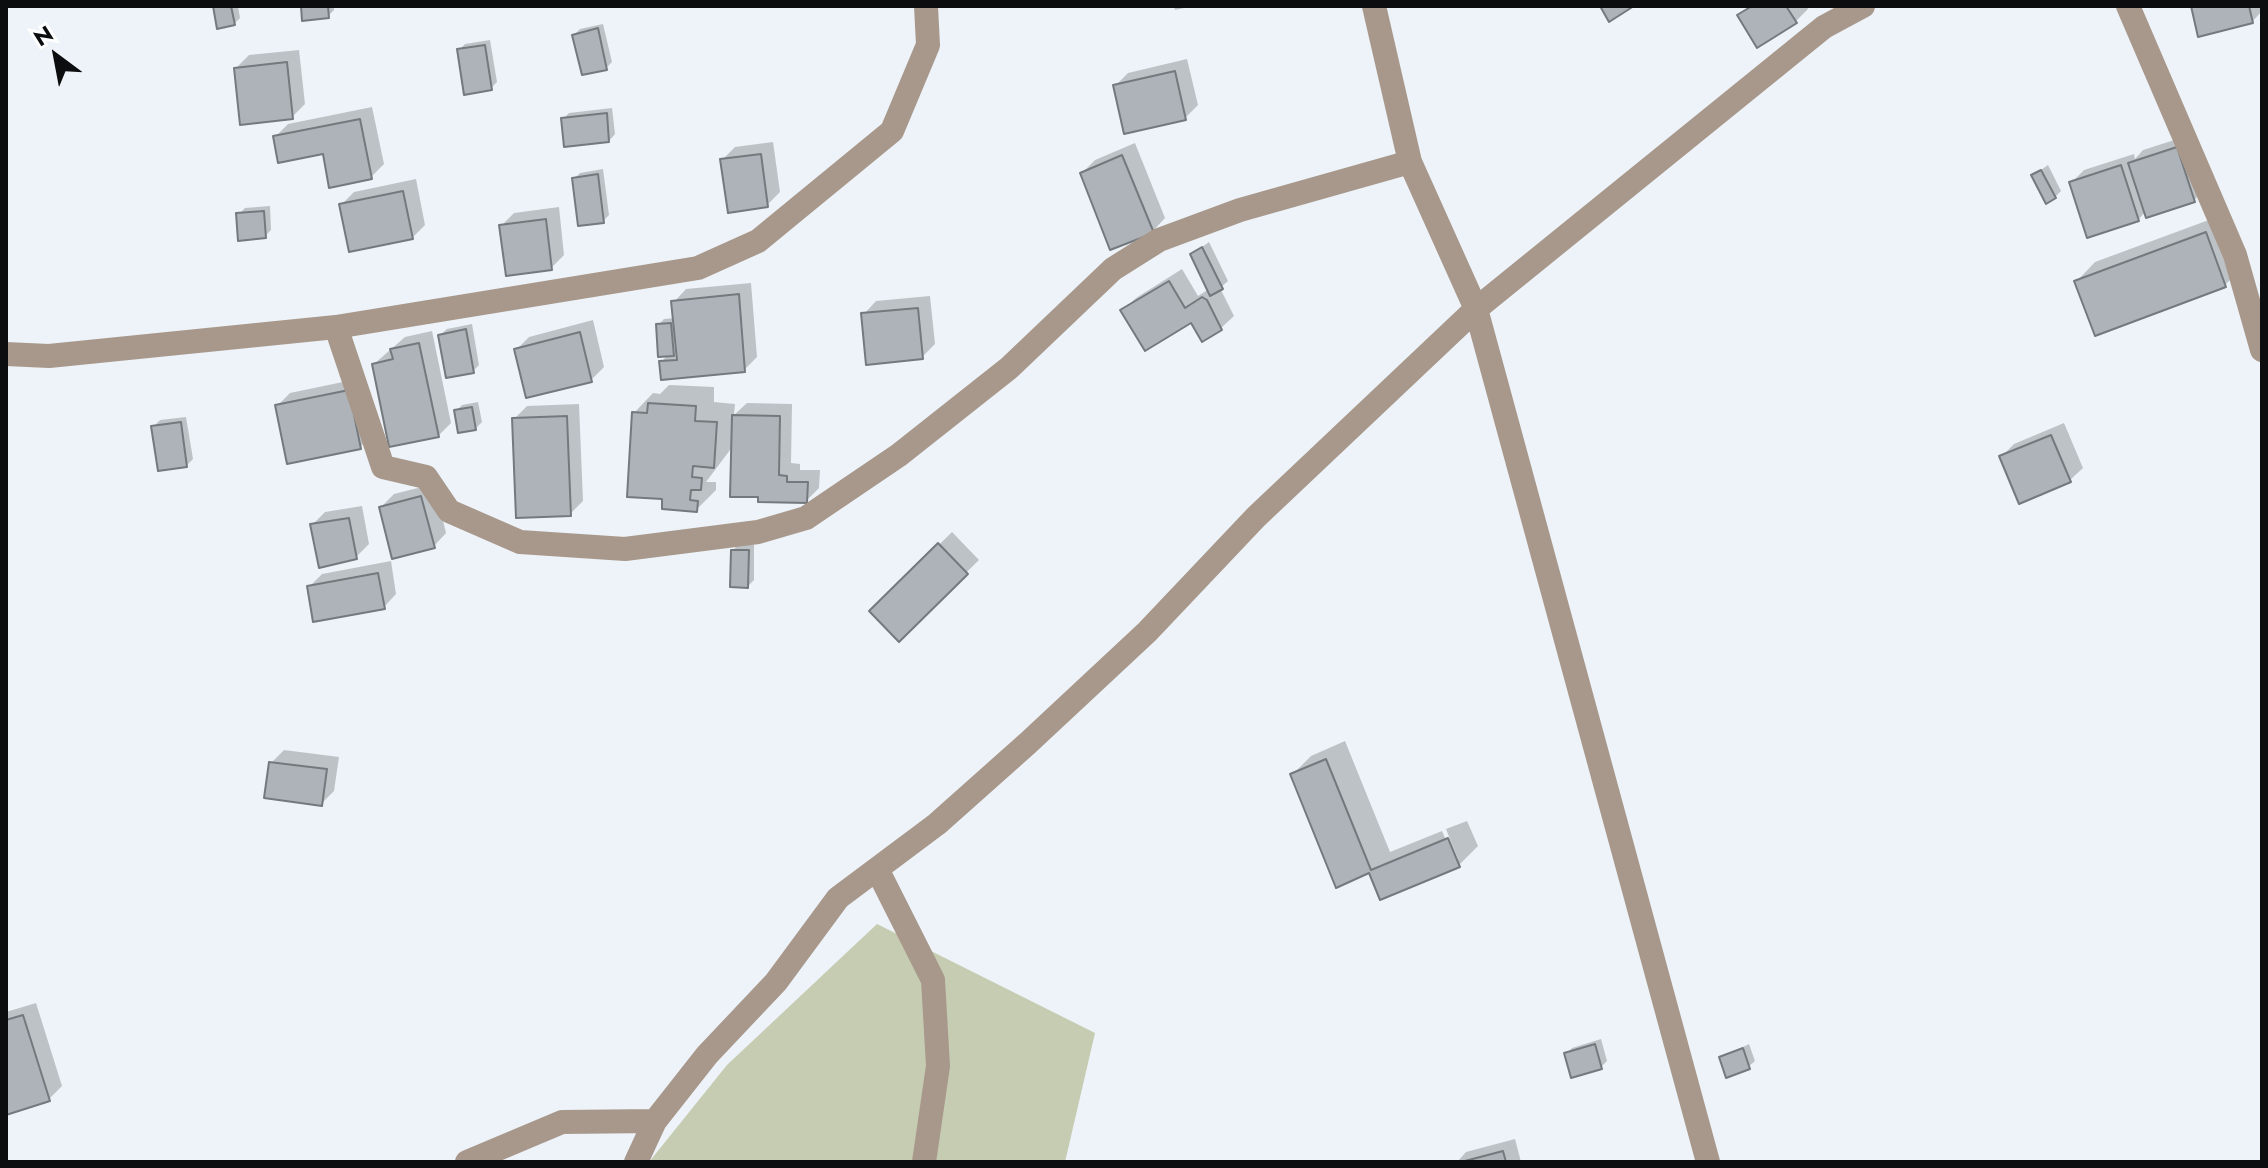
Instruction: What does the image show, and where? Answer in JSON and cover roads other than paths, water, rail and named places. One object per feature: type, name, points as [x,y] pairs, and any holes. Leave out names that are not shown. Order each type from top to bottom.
[{"type":"street","points":[[6,354],[49,356],[336,327],[698,268],[758,241],[892,131],[928,45],[926,6]]},
{"type":"street","points":[[1374,6],[1410,162],[1476,309],[1708,1162]]},
{"type":"street","points":[[636,1162],[655,1121],[707,1055],[776,982],[838,898],[937,824],[1147,632],[1256,517],[1476,309],[1824,27],[1863,6]]},
{"type":"street","points":[[2128,6],[2235,255],[2262,350]]},
{"type":"street","points":[[336,327],[383,467],[426,477],[449,511],[520,542],[625,549],[758,532],[806,518],[899,455],[1009,368],[1113,269],[1159,240],[1240,210],[1410,162]]},
{"type":"street","points":[[877,869],[933,980],[938,1066],[924,1162]]},
{"type":"street","points":[[467,1162],[562,1122],[655,1121]]}]
